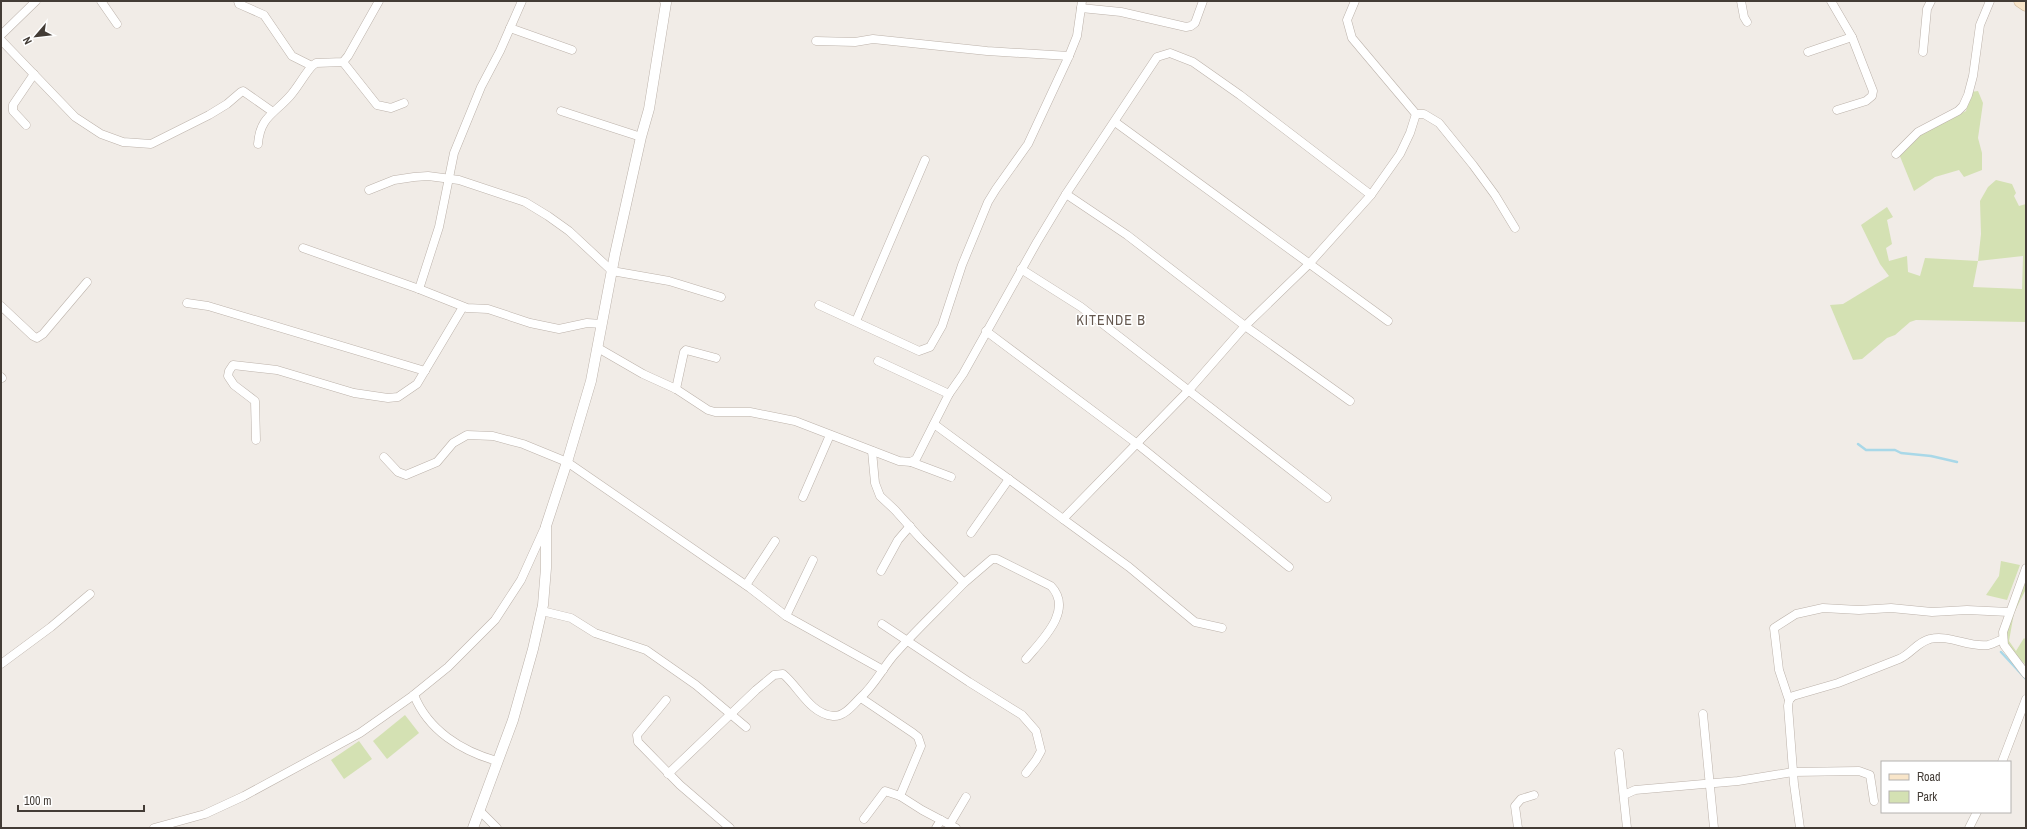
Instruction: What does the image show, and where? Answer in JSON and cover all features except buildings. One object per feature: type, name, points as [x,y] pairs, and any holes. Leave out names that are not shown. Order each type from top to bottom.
[{"type":"main road","points":[[2020,1],[2026,5]]},
{"type":"street","points":[[1,35],[36,1]]},
{"type":"street","points":[[101,1],[116,24]]},
{"type":"street","points":[[238,1],[240,4],[264,15],[292,56],[312,66]]},
{"type":"street","points":[[258,144],[261,127],[265,120],[293,92],[312,66],[316,64],[343,62],[348,56],[379,1]]},
{"type":"street","points":[[419,289],[439,227],[454,153],[481,87],[522,1]]},
{"type":"street","points":[[819,305],[919,351],[924,351],[933,344],[942,326],[962,265],[988,202],[1028,144],[1069,56],[1077,36],[1081,5],[1121,12],[1186,27],[1191,26],[1194,23],[1203,1]]},
{"type":"street","points":[[1355,1],[1347,20],[1352,38],[1416,114],[1424,114],[1439,123],[1495,195],[1515,228]]},
{"type":"street","points":[[1741,1],[1744,17],[1747,22]]},
{"type":"street","points":[[1831,1],[1852,37],[1873,91],[1872,96],[1866,101],[1837,110]]},
{"type":"street","points":[[1923,52],[1927,9],[1931,1]]},
{"type":"street","points":[[1896,154],[1918,132],[1958,111],[1963,106],[1968,95],[1973,76],[1980,25],[1990,1]]},
{"type":"street","points":[[154,828],[205,814],[244,796],[360,733],[414,695],[448,667],[495,620],[520,580],[546,526],[591,381],[612,271],[641,137],[649,109],[666,2]]},
{"type":"street","points":[[510,28],[572,50]]},
{"type":"street","points":[[1808,52],[1852,37]]},
{"type":"street","points":[[816,41],[855,42],[873,39],[986,51],[1069,56]]},
{"type":"street","points":[[1,40],[74,117],[90,129],[132,144],[151,144],[164,139],[226,104],[243,91],[273,112]]},
{"type":"street","points":[[911,462],[920,454],[949,394],[963,374],[1021,269],[1066,194],[1157,57],[1170,53],[1193,62],[1246,100],[1371,195]]},
{"type":"street","points":[[343,62],[377,105],[391,108],[404,102]]},
{"type":"street","points":[[26,125],[13,111],[12,105],[34,74]]},
{"type":"street","points":[[561,111],[641,137]]},
{"type":"street","points":[[1063,519],[1189,390],[1245,326],[1309,264],[1371,195],[1400,154],[1410,133],[1416,114]]},
{"type":"street","points":[[1115,122],[1388,321]]},
{"type":"street","points":[[856,321],[925,160]]},
{"type":"street","points":[[369,190],[394,180],[428,176],[450,177],[525,202],[569,231],[612,271],[669,281],[721,297]]},
{"type":"street","points":[[1066,194],[1127,235],[1245,326],[1350,401]]},
{"type":"street","points":[[303,248],[419,289],[463,307],[488,309],[530,323],[559,329],[587,323],[602,324]]},
{"type":"street","points":[[1021,269],[1081,307],[1328,498]]},
{"type":"street","points":[[1,306],[37,338],[43,334],[87,282]]},
{"type":"street","points":[[187,303],[208,306],[425,372]]},
{"type":"street","points":[[256,440],[255,401],[230,380],[229,371],[233,364],[277,370],[354,393],[388,398],[398,397],[410,390],[425,372],[463,307]]},
{"type":"street","points":[[986,331],[1136,443],[1289,567]]},
{"type":"street","points":[[598,348],[643,374],[676,390],[701,406],[716,412],[750,412],[795,421],[872,451],[904,462],[911,462],[951,477]]},
{"type":"street","points":[[676,390],[686,350],[716,358]]},
{"type":"street","points":[[878,361],[949,394]]},
{"type":"street","points":[[934,424],[1129,567],[1195,622],[1222,628]]},
{"type":"street","points":[[384,458],[398,472],[406,476],[437,462],[460,438],[467,435],[480,435],[493,436],[523,444],[567,462],[746,585],[786,616],[883,670]]},
{"type":"street","points":[[803,497],[830,435]]},
{"type":"street","points":[[872,451],[873,474],[880,496],[964,583]]},
{"type":"street","points":[[971,533],[1009,479]]},
{"type":"street","points":[[472,828],[480,811],[517,706],[542,611],[546,568],[546,526]]},
{"type":"street","points":[[881,571],[898,540],[910,526]]},
{"type":"street","points":[[746,585],[775,541]]},
{"type":"street","points":[[668,774],[756,690],[778,674],[786,676],[811,704],[829,715],[841,716],[861,698],[907,640],[964,583],[992,559],[997,559],[1051,586],[1057,592],[1060,600],[1060,611],[1047,634],[1026,659]]},
{"type":"street","points":[[786,616],[813,560]]},
{"type":"street","points":[[2026,568],[2003,632],[2003,639],[2007,649],[2026,674]]},
{"type":"street","points":[[1,664],[51,627],[90,594]]},
{"type":"street","points":[[1800,828],[1793,772],[1789,700],[1778,670],[1774,628],[1796,614],[1823,608],[1859,610],[1891,608],[1932,612],[1967,610],[2009,612]]},
{"type":"street","points":[[542,611],[571,618],[595,633],[646,650],[696,685],[730,716],[746,727]]},
{"type":"street","points":[[882,624],[1027,719],[1036,731],[1041,751],[1026,773]]},
{"type":"street","points":[[1789,700],[1798,693],[1838,683],[1902,658],[1930,638],[1944,638],[1984,645],[2003,639]]},
{"type":"street","points":[[414,695],[418,707],[449,740],[478,756],[497,761]]},
{"type":"street","points":[[861,698],[914,733],[920,741],[921,746],[900,796]]},
{"type":"street","points":[[2002,761],[2026,699]]},
{"type":"street","points":[[666,700],[637,735],[638,742],[668,774],[712,814],[730,828]]},
{"type":"street","points":[[1703,714],[1714,828]]},
{"type":"street","points":[[1619,753],[1627,828]]},
{"type":"street","points":[[1624,795],[1634,790],[1709,783],[1793,772],[1859,771],[1870,775],[1874,801]]},
{"type":"street","points":[[864,819],[884,792],[900,796],[922,810],[953,826],[966,797]]},
{"type":"street","points":[[1518,828],[1515,806],[1521,799],[1534,795]]},
{"type":"street","points":[[480,811],[497,828]]},
{"type":"street","points":[[1969,828],[1976,813]]},
{"type":"street","points":[[936,828],[941,820]]},
{"type":"green space","points":[[1978,91],[1983,103],[1978,138],[1982,153],[1982,170],[1964,177],[1959,170],[1935,177],[1914,191],[1899,154],[1926,130],[1966,111],[1971,92]]},
{"type":"green space","points":[[1996,180],[2012,184],[2016,193],[2014,196],[2019,206],[2026,204],[2026,322],[1916,320],[1910,322],[1895,335],[1887,338],[1862,359],[1853,360],[1830,305],[1843,304],[1889,276],[1880,264],[1861,225],[1887,207],[1893,217],[1887,220],[1892,244],[1886,248],[1889,261],[1907,256],[1908,272],[1920,276],[1925,258],[1978,261],[1981,234],[1980,201],[1988,187]],"holes":[[[2023,256],[2022,289],[1973,287],[1978,261]]]},
{"type":"green space","points":[[2001,561],[2020,565],[2007,600],[1986,595],[1999,576]]},
{"type":"green space","points":[[2026,577],[2026,589],[2014,613],[2009,641],[2016,651],[2024,638],[2026,640],[2026,665],[2012,652],[2008,646],[2006,631],[2011,612]]},
{"type":"green space","points":[[405,715],[419,733],[387,759],[373,741]]},
{"type":"green space","points":[[359,741],[372,759],[344,779],[331,760]]},
{"type":"waterway","points":[[1858,444],[1866,450],[1895,450],[1901,453],[1931,456],[1957,462]]},
{"type":"waterway","points":[[2001,652],[2026,679]]},
{"type":"district","name":"KITENDE B","points":[[1111,320]]}]
